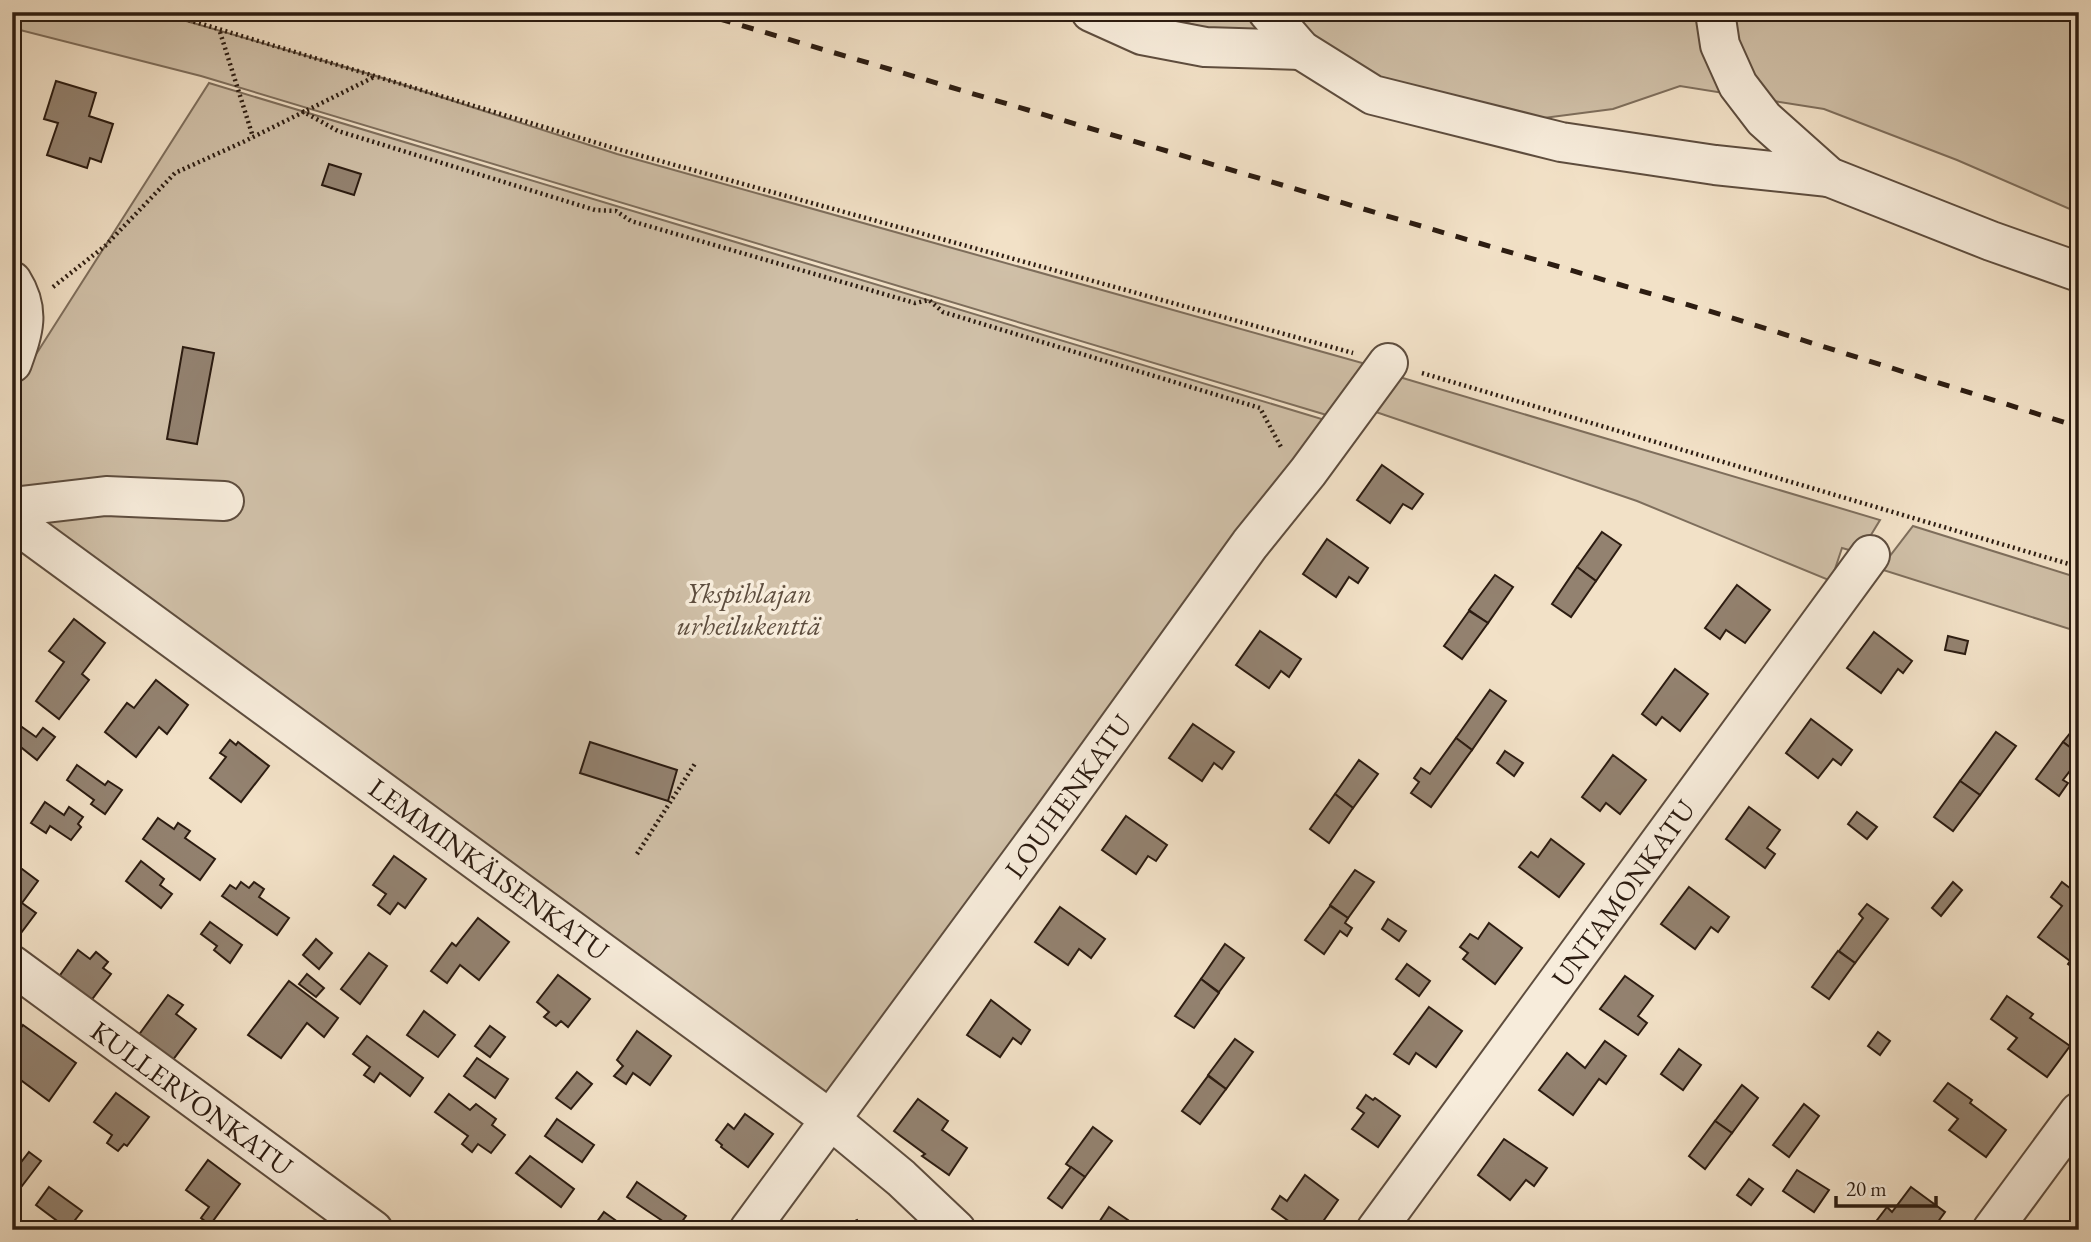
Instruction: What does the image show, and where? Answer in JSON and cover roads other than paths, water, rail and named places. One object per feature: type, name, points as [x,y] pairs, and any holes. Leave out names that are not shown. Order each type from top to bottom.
[{"type":"street","points":[[1091,12],[1142,35],[1205,47],[1301,50]]},
{"type":"street","points":[[1268,12],[1301,50],[1373,95],[1561,142],[1715,165],[1829,177],[1991,241],[2079,272]]},
{"type":"street","points":[[1715,12],[1720,45],[1738,85],[1764,119],[1829,177]]},
{"type":"street","name":"LOUHENKATU","points":[[749,1230],[1250,544],[1300,482],[1388,363]]},
{"type":"street","points":[[12,508],[106,496],[223,501]]},
{"type":"street","name":"LEMMINKÄISENKATU","points":[[12,521],[831,1120],[901,1178],[956,1230]]},
{"type":"street","name":"UNTAMONKATU","points":[[1376,1230],[1870,555]]},
{"type":"street","name":"KULLERVONKATU","points":[[12,965],[373,1230]]},
{"type":"street","points":[[1992,1230],[2079,1112]]},
{"type":"railway","points":[[696,12],[1726,316],[2079,427]]},
{"type":"park label","name":"Ykspihlajan urheilukenttä","points":[[749,609]]}]
